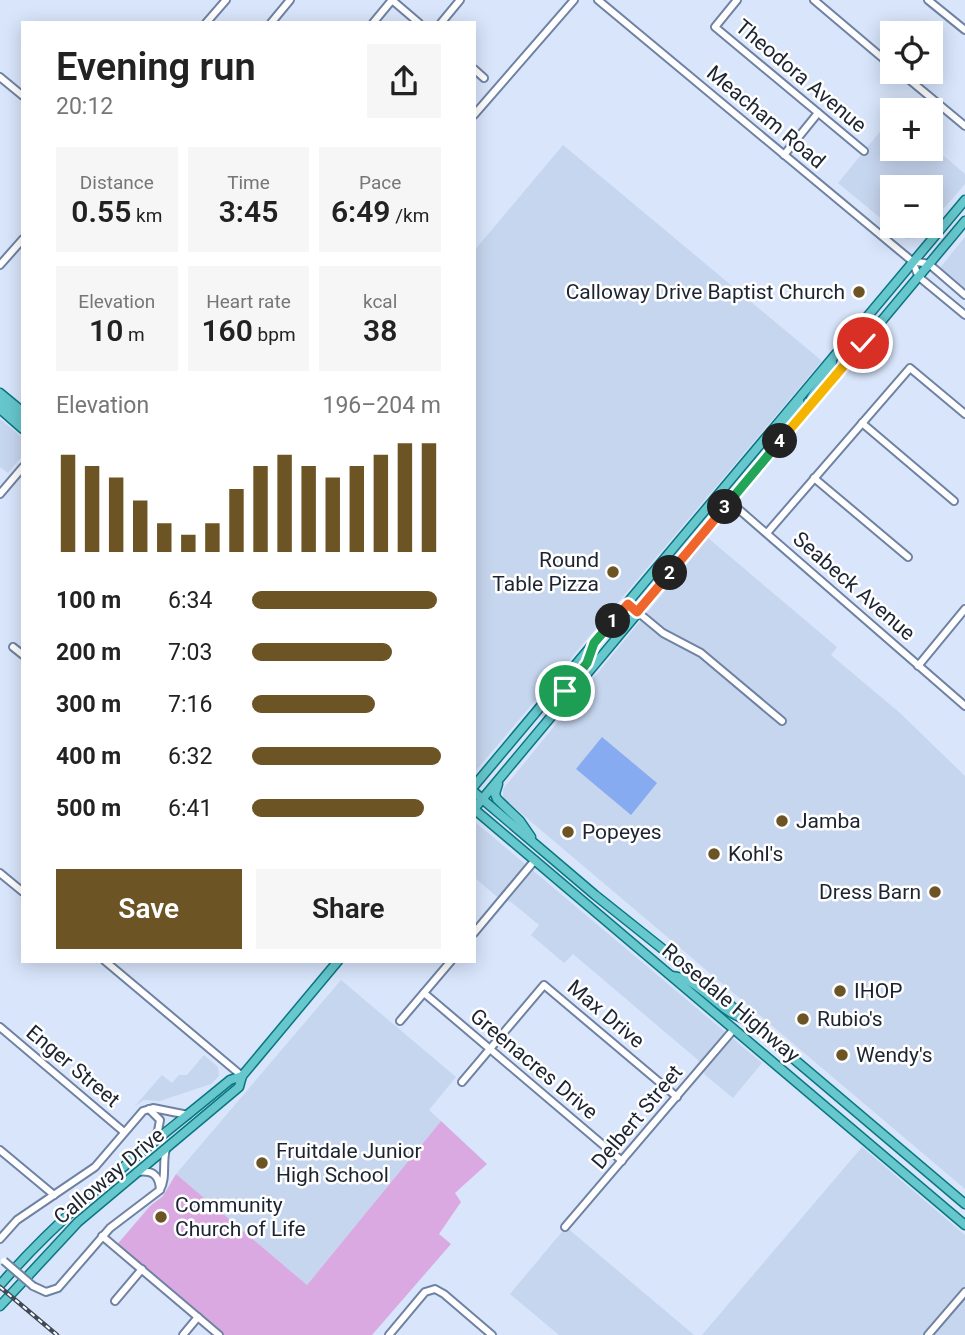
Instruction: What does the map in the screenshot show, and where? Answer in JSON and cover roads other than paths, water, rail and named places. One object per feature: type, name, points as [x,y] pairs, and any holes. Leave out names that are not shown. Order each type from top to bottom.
[{"type":"main road","points":[[476,784],[965,200]]},
{"type":"main road","points":[[476,806],[965,221]]},
{"type":"main road","points":[[807,409],[814,392],[830,372],[832,359]]},
{"type":"main road","points":[[0,393],[21,410]]},
{"type":"main road","points":[[773,449],[779,433],[800,405],[799,399]]},
{"type":"main road","points":[[0,401],[21,418]]},
{"type":"main road","points":[[0,409],[21,427]]},
{"type":"main road","points":[[564,700],[567,685],[587,663],[594,643]]},
{"type":"main road","points":[[501,778],[496,789],[497,799],[520,821],[542,850]]},
{"type":"main road","name":"Rosedale Highway","points":[[476,794],[965,1204]]},
{"type":"main road","name":"Rosedale Highway","points":[[476,811],[965,1224]]},
{"type":"main road","name":"Calloway Drive","points":[[0,1306],[78,1222],[239,1087],[242,1076],[336,963]]},
{"type":"main road","points":[[672,976],[681,976],[688,980],[723,1009],[748,1020]]},
{"type":"main road","name":"Calloway Drive","points":[[0,1285],[67,1214],[230,1080],[242,1076]]},
{"type":"street","points":[[273,21],[290,0]]},
{"type":"street","points":[[375,21],[391,0],[417,21]]},
{"type":"street","points":[[443,21],[460,0]]},
{"type":"street","points":[[476,114],[574,0]]},
{"type":"street","name":"Meacham Road","points":[[598,0],[912,261],[919,276],[965,315]]},
{"type":"street","name":"Theodora Avenue","points":[[737,0],[715,27],[864,151]]},
{"type":"street","points":[[814,0],[880,56]]},
{"type":"street","points":[[929,0],[965,30]]},
{"type":"street","points":[[208,21],[223,1]]},
{"type":"street","points":[[476,71],[484,78]]},
{"type":"street","points":[[1,80],[21,95]]},
{"type":"street","points":[[914,84],[965,126]]},
{"type":"street","points":[[784,155],[818,113]]},
{"type":"street","points":[[0,265],[21,241]]},
{"type":"street","name":"Meacham Road","points":[[912,261],[929,264]]},
{"type":"street","points":[[929,264],[965,295]]},
{"type":"street","points":[[766,533],[910,368],[963,410]]},
{"type":"street","points":[[862,423],[954,501]]},
{"type":"street","points":[[0,494],[21,469]]},
{"type":"street","points":[[814,478],[908,556]]},
{"type":"street","name":"Seabeck Avenue","points":[[720,493],[965,706]]},
{"type":"street","points":[[628,604],[663,633],[701,653],[782,721]]},
{"type":"street","points":[[918,666],[965,609]]},
{"type":"street","points":[[13,647],[21,653]]},
{"type":"street","points":[[476,931],[535,860]]},
{"type":"street","points":[[0,873],[21,890]]},
{"type":"street","points":[[107,963],[242,1076]]},
{"type":"street","points":[[400,1021],[449,963]]},
{"type":"street","name":"Max Drive","points":[[490,1049],[544,985],[677,1097]]},
{"type":"street","name":"Greenacres Drive","points":[[424,993],[622,1161]]},
{"type":"street","name":"Enger Street","points":[[0,1027],[124,1132]]},
{"type":"street","name":"Delbert Street","points":[[565,1227],[734,1029]]},
{"type":"street","points":[[462,1082],[490,1049]]},
{"type":"street","points":[[148,1108],[160,1120],[158,1131],[149,1145]]},
{"type":"street","points":[[0,1238],[17,1220],[95,1167],[148,1108],[188,1115]]},
{"type":"street","points":[[2,1259],[33,1286],[46,1292],[58,1288],[102,1236],[160,1190],[164,1181],[162,1162],[166,1149]]},
{"type":"street","points":[[0,1150],[54,1195]]},
{"type":"street","points":[[135,1172],[148,1171],[155,1174],[160,1190]]},
{"type":"street","points":[[102,1236],[219,1335]]},
{"type":"street","points":[[115,1301],[142,1269]]},
{"type":"street","points":[[389,1335],[425,1292],[435,1289],[492,1335]]},
{"type":"street","points":[[928,1335],[965,1292]]},
{"type":"street","points":[[183,1335],[198,1317]]},
{"type":"water","points":[[602,737],[657,783],[631,815],[576,769]]},
{"type":"railway","points":[[0,1287],[57,1335]]},
{"type":"place","name":"Calloway Drive Baptist Church","points":[[859,292]]},
{"type":"place","name":"Round Table Pizza","points":[[613,572]]},
{"type":"place","name":"Jamba","points":[[782,821]]},
{"type":"place","name":"Popeyes","points":[[568,832]]},
{"type":"place","name":"Kohl's","points":[[714,854]]},
{"type":"place","name":"Dress Barn","points":[[935,892]]},
{"type":"place","name":"IHOP","points":[[840,991]]},
{"type":"place","name":"Rubio's","points":[[803,1019]]},
{"type":"place","name":"Wendy's","points":[[842,1055]]},
{"type":"place","name":"Fruitdale Junior High School","points":[[262,1163]]},
{"type":"place","name":"Community Church of Life","points":[[161,1217]]}]
